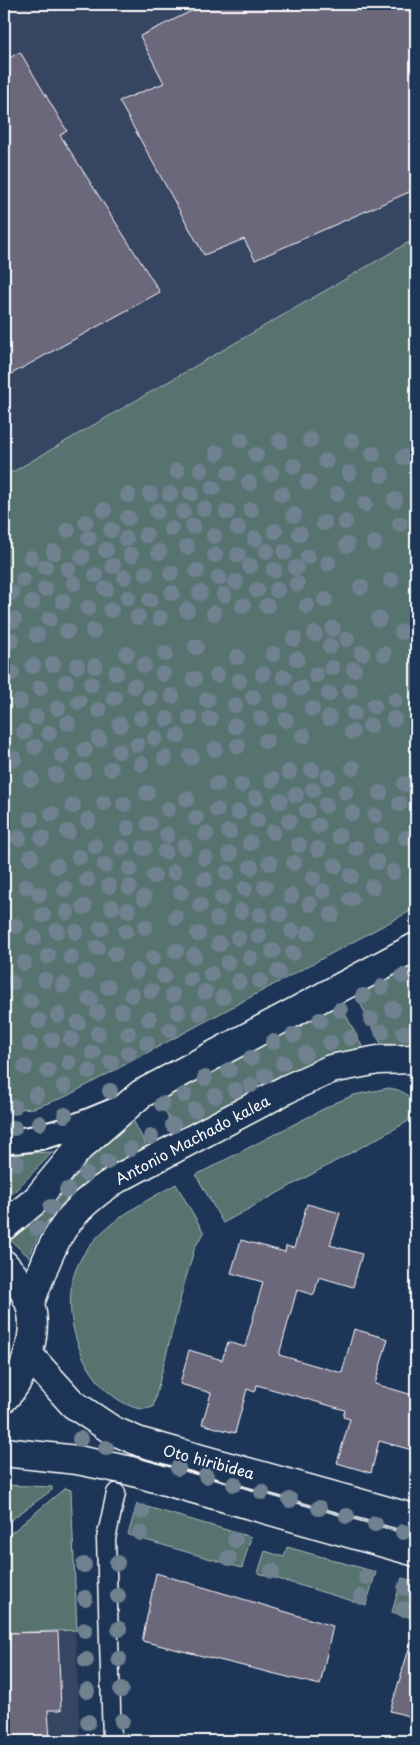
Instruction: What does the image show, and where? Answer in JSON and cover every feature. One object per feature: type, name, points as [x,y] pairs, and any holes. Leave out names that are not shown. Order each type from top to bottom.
[{"type":"main road","points":[[4,1226],[37,1199],[79,1148],[141,1094],[416,947]]},
{"type":"main road","name":"Antonio Machado kalea","points":[[30,1303],[59,1232],[72,1215],[92,1195],[117,1179],[287,1089],[331,1069],[384,1059],[416,1059]]},
{"type":"main road","points":[[4,1264],[16,1276],[30,1303],[32,1327],[28,1354],[22,1375],[4,1398]]},
{"type":"main road","name":"Oto hiribidea","points":[[28,1354],[73,1404],[90,1417],[140,1442],[416,1519]]},
{"type":"main road","name":"Oto hiribidea","points":[[4,1452],[77,1460],[127,1470],[416,1552]]},
{"type":"street","points":[[4,1141],[22,1142],[68,1129],[127,1105]]},
{"type":"street","points":[[112,1741],[106,1539],[116,1494]]},
{"type":"shaded area","points":[[4,4],[416,4],[416,238],[4,477]]},
{"type":"shaded area","points":[[73,1566],[80,1741],[4,1741],[4,1569]]},
{"type":"green space","points":[[416,238],[416,908],[65,1097],[34,1108],[4,1110],[4,477]]},
{"type":"green space","points":[[416,960],[416,1045],[381,1044],[355,993]]},
{"type":"green space","points":[[339,1002],[363,1048],[328,1056],[176,1134],[159,1098]]},
{"type":"green space","points":[[389,1088],[402,1092],[411,1099],[413,1110],[407,1122],[223,1223],[196,1175],[335,1103],[354,1095]]},
{"type":"green space","points":[[132,1118],[148,1149],[109,1169],[76,1190],[50,1218],[39,1235],[29,1257],[9,1239],[40,1210],[100,1147]]},
{"type":"green space","points":[[53,1152],[4,1202],[4,1154]]},
{"type":"green space","points":[[176,1184],[204,1233],[195,1247],[153,1407],[138,1408],[124,1403],[109,1393],[96,1379],[86,1363],[73,1325],[70,1305],[71,1286],[83,1254],[93,1241],[132,1209]]},
{"type":"green space","points":[[4,1485],[52,1487],[52,1490],[4,1525]]},
{"type":"green space","points":[[65,1488],[71,1490],[77,1630],[4,1633],[4,1539]]},
{"type":"green space","points":[[137,1504],[251,1537],[242,1568],[128,1535]]},
{"type":"green space","points":[[287,1547],[376,1572],[366,1605],[258,1573],[265,1551],[284,1557]]},
{"type":"green space","points":[[402,1578],[416,1582],[416,1619],[392,1612]]},
{"type":"building","points":[[206,4],[405,4],[416,25],[416,189],[255,260],[244,239],[204,255],[119,101],[164,83],[140,36]]},
{"type":"building","points":[[20,52],[67,131],[60,135],[160,292],[4,378],[4,61]]},
{"type":"building","points":[[307,1204],[340,1213],[330,1245],[362,1254],[353,1287],[319,1277],[314,1295],[297,1290],[279,1355],[342,1373],[354,1329],[388,1339],[375,1384],[416,1396],[416,1451],[379,1441],[371,1473],[337,1463],[350,1419],[343,1417],[345,1410],[257,1385],[255,1392],[247,1389],[235,1433],[202,1424],[211,1393],[180,1384],[189,1350],[222,1360],[228,1342],[245,1347],[263,1282],[231,1273],[241,1240],[285,1252],[286,1246],[294,1248]]},
{"type":"building","points":[[156,1573],[333,1626],[320,1685],[142,1641]]},
{"type":"building","points":[[58,1632],[61,1710],[48,1710],[50,1741],[4,1741],[4,1633]]},
{"type":"building","points":[[411,1642],[416,1643],[416,1718],[390,1711]]}]
